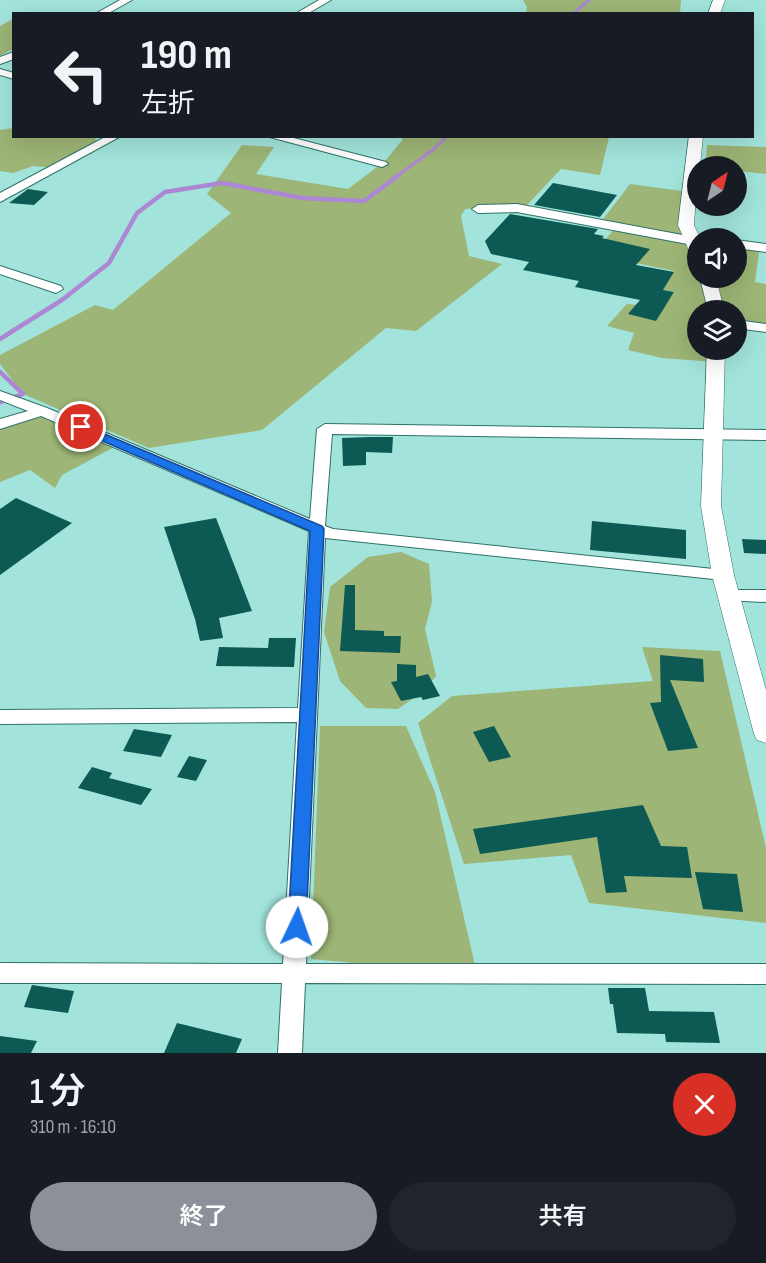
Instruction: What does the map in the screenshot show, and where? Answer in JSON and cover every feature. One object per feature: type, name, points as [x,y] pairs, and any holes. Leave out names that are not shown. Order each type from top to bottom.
[{"type":"street","points":[[103,12],[127,0]]},
{"type":"street","points":[[303,12],[325,0]]},
{"type":"street","points":[[0,198],[112,138]]},
{"type":"street","points":[[279,138],[382,165]]},
{"type":"street","points":[[688,228],[686,215],[696,138]]},
{"type":"street","points":[[478,209],[517,208],[687,241]]},
{"type":"street","points":[[747,245],[766,248]]},
{"type":"street","points":[[0,270],[56,289]]},
{"type":"street","points":[[747,325],[766,328]]},
{"type":"street","points":[[716,360],[711,506],[728,596],[766,734]]},
{"type":"street","points":[[0,395],[330,534],[356,539],[723,575]]},
{"type":"street","points":[[0,424],[42,411]]},
{"type":"street","points":[[290,1053],[317,529],[325,429],[766,435]]},
{"type":"street","points":[[728,596],[766,596]]},
{"type":"street","points":[[0,717],[308,716]]},
{"type":"street","points":[[0,973],[766,974]]},
{"type":"green space","points":[[523,0],[681,0],[680,12],[526,12],[527,7]]},
{"type":"green space","points":[[12,20],[12,50],[0,56],[0,26]]},
{"type":"green space","points":[[12,128],[12,138],[95,138],[97,146],[56,168],[33,166],[13,173],[0,171],[0,130]]},
{"type":"green space","points":[[400,138],[609,138],[600,175],[561,169],[527,205],[465,209],[461,216],[469,256],[502,264],[416,331],[386,328],[262,430],[149,448],[23,394],[0,364],[0,355],[95,305],[113,310],[231,213],[207,194],[242,145],[274,147],[256,174],[348,189],[385,161],[403,139]]},
{"type":"green space","points":[[707,145],[766,147],[766,174],[747,172],[747,156],[706,156]]},
{"type":"green space","points":[[630,184],[687,192],[687,216],[690,216],[691,228],[687,228],[687,237],[601,222]]},
{"type":"green space","points":[[616,227],[687,240],[687,288],[708,288],[711,300],[687,300],[687,360],[662,358],[628,350],[634,333],[607,326],[627,304],[664,307],[674,292],[663,290],[674,271],[593,254]]},
{"type":"green space","points":[[747,244],[760,245],[755,282],[766,284],[766,328],[747,325],[747,300],[715,300],[710,288],[747,288]]},
{"type":"green space","points":[[689,360],[716,360],[716,362]]},
{"type":"green space","points":[[42,411],[120,444],[62,475],[55,488],[30,470],[0,482],[0,424]]},
{"type":"green space","points":[[401,552],[429,564],[432,602],[425,629],[436,676],[421,693],[398,709],[366,708],[340,681],[324,632],[330,587],[368,557]]},
{"type":"green space","points":[[642,647],[720,651],[766,848],[766,923],[589,903],[571,855],[464,864],[418,723],[452,696],[653,681]]},
{"type":"green space","points":[[320,726],[406,726],[435,792],[477,974],[311,959]]},
{"type":"building","points":[[553,183],[617,195],[600,217],[534,205]]},
{"type":"building","points":[[28,189],[48,192],[34,205],[9,203]]},
{"type":"building","points":[[510,214],[598,229],[594,234],[604,236],[602,238],[650,249],[636,265],[674,272],[663,290],[674,292],[656,321],[628,314],[640,300],[575,287],[579,281],[523,270],[529,262],[491,254],[485,241]]},
{"type":"building","points":[[393,437],[392,453],[366,452],[366,465],[343,466],[342,438]]},
{"type":"building","points":[[16,498],[72,523],[0,575],[0,509]]},
{"type":"building","points":[[216,518],[252,611],[219,618],[223,638],[200,641],[195,619],[164,527]]},
{"type":"building","points":[[592,521],[686,530],[686,559],[590,550]]},
{"type":"building","points":[[742,539],[766,540],[766,554],[744,553]]},
{"type":"building","points":[[345,585],[355,585],[355,630],[384,631],[384,636],[401,636],[400,653],[340,651]]},
{"type":"building","points":[[269,638],[296,638],[294,667],[216,666],[219,647],[268,648]]},
{"type":"building","points":[[660,655],[703,659],[704,682],[670,680],[698,748],[668,751],[650,703],[661,702]]},
{"type":"building","points":[[397,664],[416,665],[416,677],[428,674],[440,696],[423,700],[421,697],[401,701],[391,682],[397,681]]},
{"type":"building","points":[[494,726],[511,757],[489,762],[473,732]]},
{"type":"building","points":[[134,729],[172,735],[161,757],[123,751]]},
{"type":"building","points":[[189,756],[207,760],[196,781],[177,777]]},
{"type":"building","points":[[92,767],[112,773],[109,778],[152,789],[141,805],[78,788]]},
{"type":"building","points":[[643,805],[661,846],[687,847],[692,878],[624,876],[627,892],[606,893],[597,837],[480,854],[473,829]]},
{"type":"building","points":[[695,872],[737,874],[743,912],[703,909]]},
{"type":"building","points":[[32,985],[74,991],[68,1013],[24,1007]]},
{"type":"building","points":[[608,988],[645,988],[649,1011],[714,1012],[720,1043],[666,1042],[665,1034],[617,1033]]},
{"type":"building","points":[[177,1023],[242,1039],[236,1053],[164,1053]]},
{"type":"building","points":[[0,1036],[37,1041],[31,1053],[0,1053]]},
{"type":"waterway","points":[[575,12],[589,0]]},
{"type":"waterway","points":[[397,176],[445,138]]},
{"type":"waterway","points":[[0,339],[62,300],[109,263],[137,213],[165,192],[222,183],[302,198],[364,201],[399,175]]},
{"type":"waterway","points":[[0,372],[23,394],[3,401]]},
{"type":"waterway","points":[[0,402],[8,399]]},
{"type":"route","points":[[81,427],[317,529],[297,927]]}]
